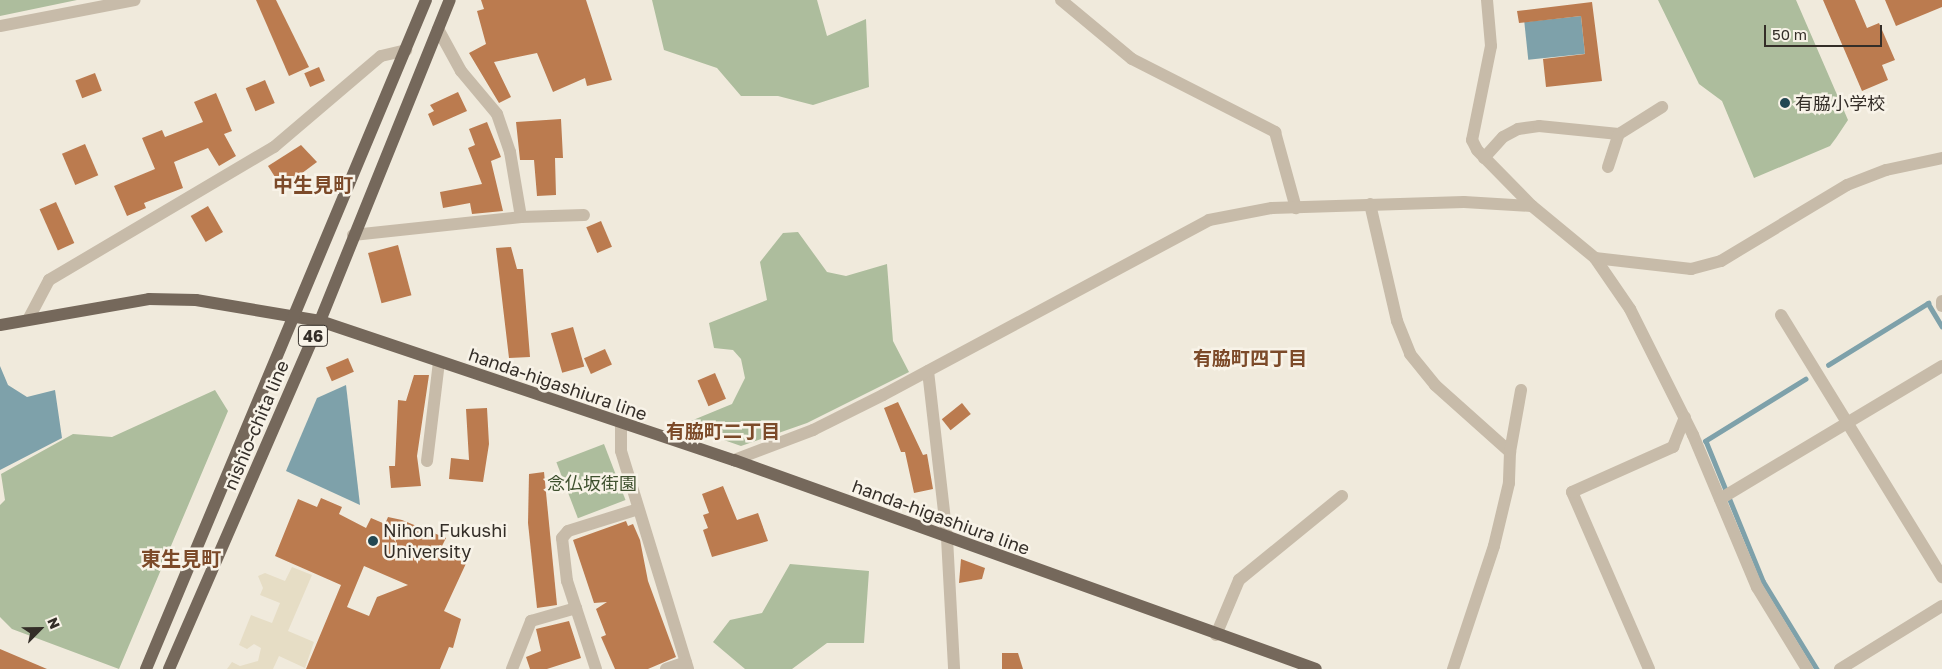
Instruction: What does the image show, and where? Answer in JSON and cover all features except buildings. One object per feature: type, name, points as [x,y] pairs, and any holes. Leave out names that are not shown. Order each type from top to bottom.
[{"type":"main road","name":"nishio-chita line","points":[[146,669],[426,0]]},
{"type":"main road","name":"nishio-chita line","points":[[169,669],[320,321],[353,235],[450,0]]},
{"type":"main road","name":"handa-higashiura line","points":[[0,325],[29,318],[149,299],[196,300],[320,321],[621,425],[734,460],[1216,635],[1316,669]]},
{"type":"street","points":[[0,26],[136,0]]},
{"type":"street","points":[[1061,0],[1132,59],[1275,132],[1296,208]]},
{"type":"street","points":[[1487,0],[1491,46],[1472,140],[1484,158],[1532,206],[1595,258],[1639,325],[1685,417],[1721,498],[1757,587],[1807,669]]},
{"type":"street","points":[[438,29],[461,71],[497,114],[510,152],[510,172],[521,216]]},
{"type":"street","points":[[29,318],[49,280],[274,147],[381,56],[406,50]]},
{"type":"street","points":[[1484,158],[1503,137],[1518,129],[1539,126],[1619,134],[1662,107]]},
{"type":"street","points":[[1608,167],[1619,134]]},
{"type":"street","points":[[1595,258],[1691,269],[1721,261],[1847,186],[1886,170],[1942,158]]},
{"type":"street","points":[[734,460],[813,430],[928,371],[1209,220],[1235,212],[1370,204],[1464,202],[1532,206]]},
{"type":"street","points":[[1370,204],[1397,321],[1410,354],[1435,386],[1510,452]]},
{"type":"street","points":[[353,235],[521,216],[584,215]]},
{"type":"street","points":[[1942,301],[1942,306]]},
{"type":"street","points":[[1782,315],[1942,577]]},
{"type":"street","points":[[427,461],[439,362]]},
{"type":"street","points":[[1721,498],[1849,424],[1942,366]]},
{"type":"street","points":[[928,371],[947,538],[954,669]]},
{"type":"street","points":[[1452,669],[1494,546],[1509,483],[1510,452],[1521,390]]},
{"type":"street","points":[[1649,669],[1572,492],[1673,447],[1685,417]]},
{"type":"street","points":[[621,425],[621,450],[687,666],[666,669]]},
{"type":"street","points":[[1216,635],[1239,580],[1342,496]]},
{"type":"street","points":[[596,669],[567,581],[562,538],[568,531],[638,509]]},
{"type":"street","points":[[1840,669],[1942,606]]},
{"type":"street","points":[[512,669],[531,621],[576,608]]},
{"type":"green space","points":[[0,0],[77,0],[0,16]]},
{"type":"green space","points":[[652,0],[817,0],[827,36],[866,19],[869,87],[813,105],[778,96],[741,96],[717,68],[664,50]]},
{"type":"green space","points":[[1658,0],[1796,0],[1848,120],[1830,146],[1754,178],[1722,101],[1699,84]]},
{"type":"green space","points":[[798,232],[827,272],[846,276],[887,264],[893,341],[909,372],[807,423],[741,446],[681,425],[732,404],[745,378],[741,359],[733,350],[714,348],[709,323],[767,300],[760,262],[783,233]]},
{"type":"green space","points":[[215,390],[228,411],[119,669],[12,629],[0,617],[0,505],[5,500],[1,474],[73,434],[112,437]]},
{"type":"green space","name":"念仏坂街園","points":[[604,444],[626,500],[578,518],[556,462]]},
{"type":"green space","points":[[790,564],[869,571],[864,643],[827,643],[792,669],[745,669],[713,642],[730,620],[762,613]]},
{"type":"shaded area","points":[[292,567],[312,575],[288,631],[314,642],[305,668],[279,656],[273,669],[227,669],[232,662],[240,666],[258,661],[261,648],[254,644],[247,649],[239,645],[251,615],[272,623],[280,603],[260,595],[263,588],[258,576],[265,573],[285,581]]},
{"type":"water","points":[[1581,16],[1585,54],[1528,60],[1524,22]]},
{"type":"water","points":[[0,366],[8,385],[27,397],[55,390],[62,438],[0,470]]},
{"type":"water","points":[[346,385],[360,505],[286,471],[317,398]]},
{"type":"waterway","points":[[1828,365],[1928,303],[1942,326]]},
{"type":"waterway","points":[[1806,379],[1706,441],[1763,581],[1817,669]]},
{"type":"place","name":"有脇小学校","points":[[1785,103]]},
{"type":"place","name":"Nihon Fukushi University","points":[[373,541]]},
{"type":"district","name":"中生見町","points":[[313,184]]},
{"type":"district","name":"有脇町四丁目","points":[[1250,358]]},
{"type":"district","name":"有脇町二丁目","points":[[723,431]]},
{"type":"district","name":"東生見町","points":[[181,558]]}]
